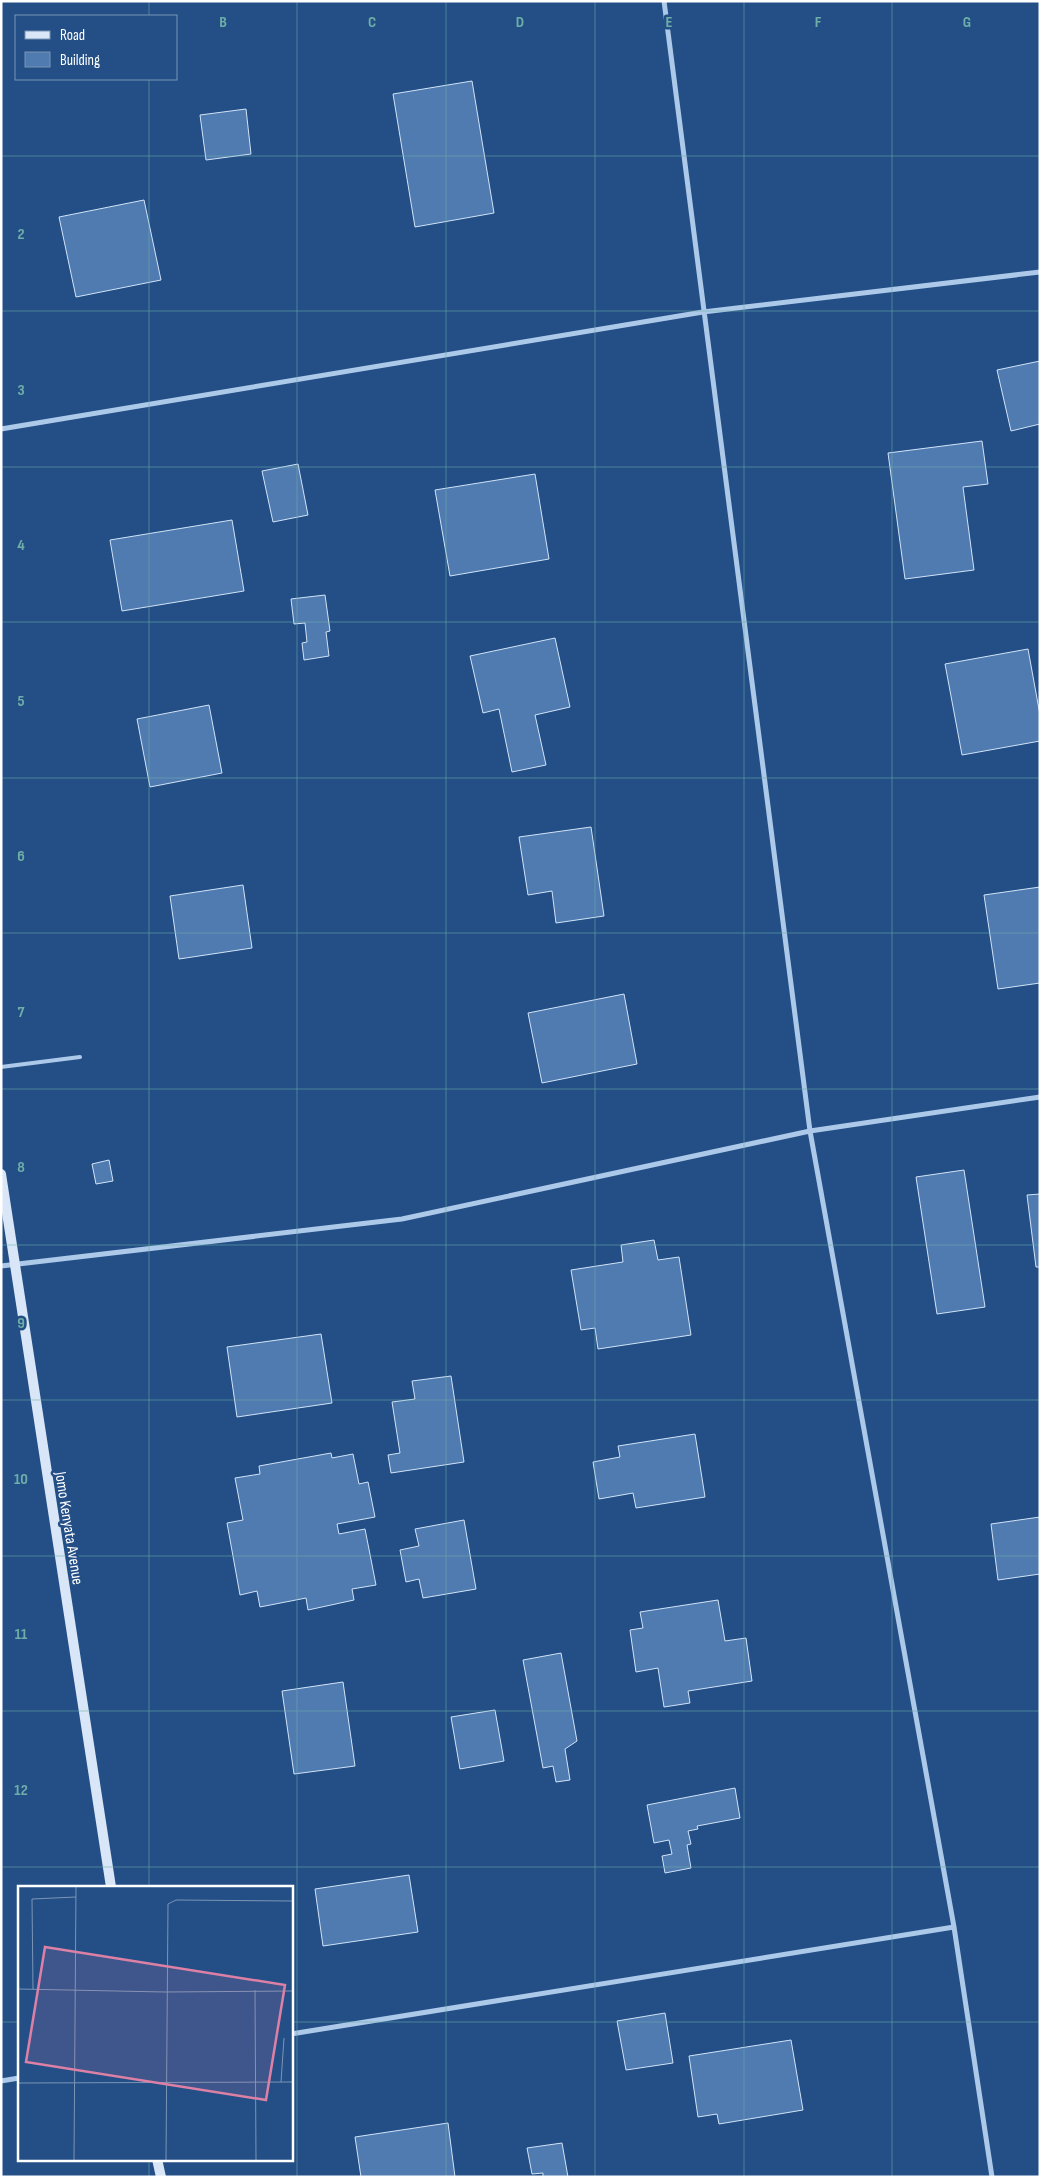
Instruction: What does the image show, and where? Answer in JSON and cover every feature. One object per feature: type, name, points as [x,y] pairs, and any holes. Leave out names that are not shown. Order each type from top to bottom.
[{"type":"street","points":[[664,1],[810,1131],[954,1927],[992,2177]]},
{"type":"street","points":[[1,428],[703,312],[1040,272]]},
{"type":"street","points":[[1,1266],[402,1219],[810,1131],[1040,1097]]},
{"type":"street","name":"Jomo Kenyata Avenue","points":[[1,1174],[111,1886]]},
{"type":"street","points":[[292,2034],[954,1927]]},
{"type":"street","points":[[1,2080],[18,2078]]},
{"type":"street","points":[[157,2160],[161,2177]]},
{"type":"lane","points":[[1,1067],[80,1057]]},
{"type":"building","points":[[472,81],[494,213],[415,227],[393,94]]},
{"type":"building","points":[[246,109],[251,154],[206,160],[200,115]]},
{"type":"building","points":[[144,200],[161,280],[76,297],[59,217]]},
{"type":"building","points":[[1040,361],[1040,424],[1011,431],[997,370]]},
{"type":"building","points":[[982,441],[988,484],[963,487],[974,570],[905,579],[888,453]]},
{"type":"building","points":[[298,464],[308,515],[273,522],[262,471]]},
{"type":"building","points":[[535,474],[549,559],[450,576],[435,490]]},
{"type":"building","points":[[232,520],[244,591],[122,611],[110,540]]},
{"type":"building","points":[[325,595],[330,631],[326,632],[329,656],[304,660],[302,643],[307,642],[305,623],[294,624],[291,599]]},
{"type":"building","points":[[555,638],[570,707],[535,715],[546,765],[512,772],[499,709],[483,713],[470,656]]},
{"type":"building","points":[[1028,649],[1040,715],[1040,741],[962,755],[945,664]]},
{"type":"building","points":[[209,705],[222,773],[150,787],[137,719]]},
{"type":"building","points":[[591,827],[604,916],[556,923],[552,891],[528,895],[519,837]]},
{"type":"building","points":[[243,885],[252,948],[179,959],[170,896]]},
{"type":"building","points":[[1040,887],[1040,983],[998,989],[984,895]]},
{"type":"building","points":[[624,994],[637,1064],[542,1083],[528,1013]]},
{"type":"building","points":[[109,1160],[113,1181],[96,1184],[92,1164]]},
{"type":"building","points":[[964,1170],[985,1307],[937,1314],[916,1177]]},
{"type":"building","points":[[1040,1194],[1040,1267],[1036,1267],[1027,1195]]},
{"type":"building","points":[[654,1240],[658,1260],[679,1257],[691,1335],[598,1349],[595,1328],[581,1330],[571,1270],[623,1262],[621,1245]]},
{"type":"building","points":[[321,1334],[332,1403],[237,1417],[227,1347]]},
{"type":"building","points":[[451,1376],[464,1462],[391,1473],[388,1455],[400,1453],[392,1402],[415,1399],[412,1381]]},
{"type":"building","points":[[695,1434],[705,1497],[636,1508],[633,1493],[599,1499],[593,1462],[620,1457],[618,1446]]},
{"type":"building","points":[[331,1453],[332,1458],[353,1454],[359,1484],[368,1482],[375,1517],[337,1524],[339,1534],[365,1529],[376,1585],[352,1589],[354,1600],[308,1610],[306,1598],[260,1607],[257,1591],[240,1595],[227,1523],[243,1520],[235,1478],[260,1474],[259,1466]]},
{"type":"building","points":[[1040,1517],[1040,1574],[998,1580],[991,1524]]},
{"type":"building","points":[[464,1520],[476,1589],[423,1598],[419,1579],[406,1582],[400,1550],[419,1546],[415,1529]]},
{"type":"building","points":[[718,1600],[725,1641],[746,1638],[752,1681],[688,1691],[690,1703],[664,1707],[658,1668],[636,1672],[630,1630],[643,1628],[640,1612]]},
{"type":"building","points":[[561,1653],[577,1741],[565,1749],[570,1780],[556,1782],[553,1766],[543,1768],[523,1660]]},
{"type":"building","points":[[343,1682],[355,1766],[294,1774],[282,1691]]},
{"type":"building","points":[[495,1710],[504,1761],[460,1769],[451,1717]]},
{"type":"building","points":[[735,1788],[740,1818],[697,1826],[698,1829],[688,1831],[691,1844],[687,1845],[691,1868],[665,1873],[662,1856],[672,1854],[669,1840],[654,1843],[647,1805]]},
{"type":"building","points":[[409,1875],[418,1932],[323,1946],[315,1889]]},
{"type":"building","points":[[665,2013],[673,2063],[626,2070],[617,2021]]},
{"type":"building","points":[[791,2040],[803,2110],[719,2124],[717,2114],[698,2117],[689,2056]]},
{"type":"building","points":[[448,2123],[455,2177],[361,2177],[355,2137]]},
{"type":"building","points":[[562,2143],[568,2177],[543,2177],[543,2173],[532,2174],[527,2148]]}]
